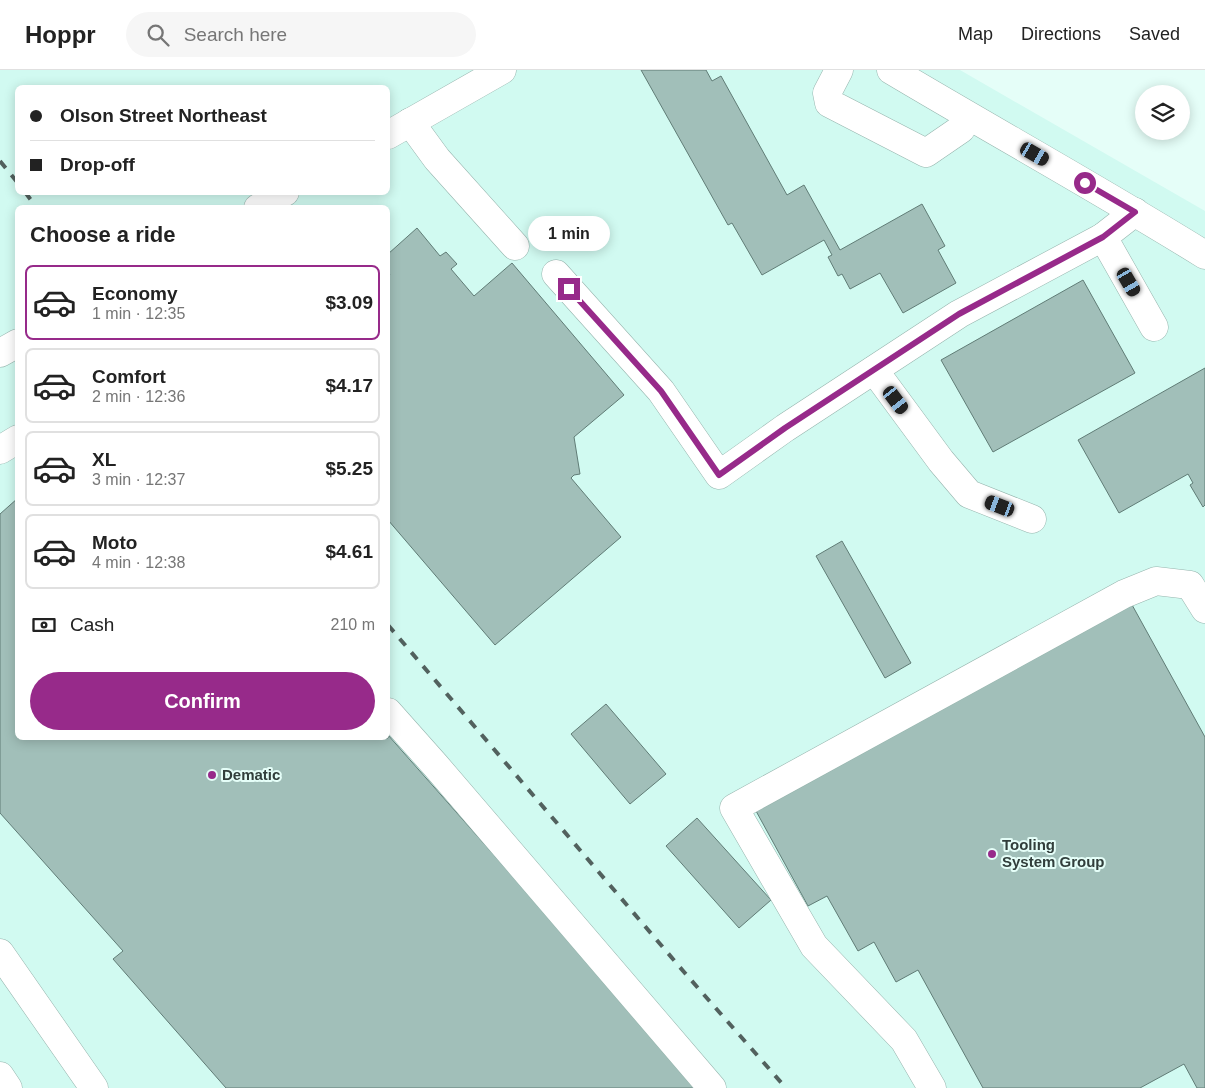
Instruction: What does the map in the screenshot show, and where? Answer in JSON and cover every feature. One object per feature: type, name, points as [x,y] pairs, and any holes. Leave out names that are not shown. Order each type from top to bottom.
[{"type":"street","points":[[502,70],[399,128],[437,159],[515,246]]},
{"type":"street","points":[[839,70],[827,93],[829,103],[926,153],[961,129],[968,116]]},
{"type":"street","points":[[891,70],[1135,212],[1205,255]]},
{"type":"street","points":[[263,205],[280,195]]},
{"type":"street","points":[[556,274],[661,391],[719,475],[785,428],[959,314],[1103,237],[1135,212]]},
{"type":"street","points":[[1103,237],[1154,328]]},
{"type":"street","points":[[0,353],[15,345]]},
{"type":"street","points":[[874,370],[941,461],[969,494],[1032,519]]},
{"type":"street","points":[[0,450],[15,441]]},
{"type":"street","points":[[932,1088],[904,1040],[814,946],[734,808],[1124,594],[1156,582],[1190,585],[1205,609]]},
{"type":"street","points":[[390,714],[712,1088]]},
{"type":"street","points":[[0,954],[94,1088]]},
{"type":"street","points":[[0,1076],[8,1088]]},
{"type":"shaded area","points":[[0,70],[960,70],[1205,211],[1205,1088],[0,1088]]},
{"type":"building","points":[[641,70],[706,70],[712,81],[721,76],[787,195],[804,185],[840,250],[922,204],[945,246],[938,250],[956,283],[903,313],[880,273],[850,289],[842,274],[838,276],[828,257],[832,255],[824,240],[762,275],[732,223],[728,225]]},
{"type":"building","points":[[417,228],[440,256],[446,252],[457,264],[451,269],[474,296],[512,263],[624,395],[574,437],[580,474],[574,475],[571,478],[621,537],[495,645],[390,522],[390,252]]},
{"type":"building","points":[[1083,280],[1135,373],[993,452],[941,360]]},
{"type":"building","points":[[1205,368],[1205,505],[1203,507],[1190,485],[1193,483],[1188,474],[1119,513],[1078,440]]},
{"type":"building","name":"Dematic","points":[[15,501],[15,740],[390,740],[390,737],[700,1088],[226,1088],[113,959],[123,951],[0,813],[0,514]]},
{"type":"building","points":[[842,541],[911,663],[885,678],[816,556]]},
{"type":"building","name":"Tooling System Group","points":[[1131,603],[1205,737],[1205,1088],[1197,1088],[1184,1064],[1140,1088],[983,1088],[918,970],[896,982],[874,942],[858,951],[827,896],[808,906],[756,811]]},
{"type":"building","points":[[606,704],[666,774],[630,804],[571,734]]},
{"type":"building","points":[[697,818],[771,900],[739,928],[666,846]]},
{"type":"railway","points":[[0,161],[15,179]]},
{"type":"railway","points":[[27,195],[35,205]]},
{"type":"railway","points":[[390,627],[684,972],[786,1088]]},
{"type":"place","name":"Dematic","points":[[212,775]]},
{"type":"place","name":"Tooling System Group","points":[[992,854]]},
{"type":"route","points":[[569,289],[661,391],[719,475],[785,428],[959,314],[1103,237],[1135,212],[1085,183]]}]
